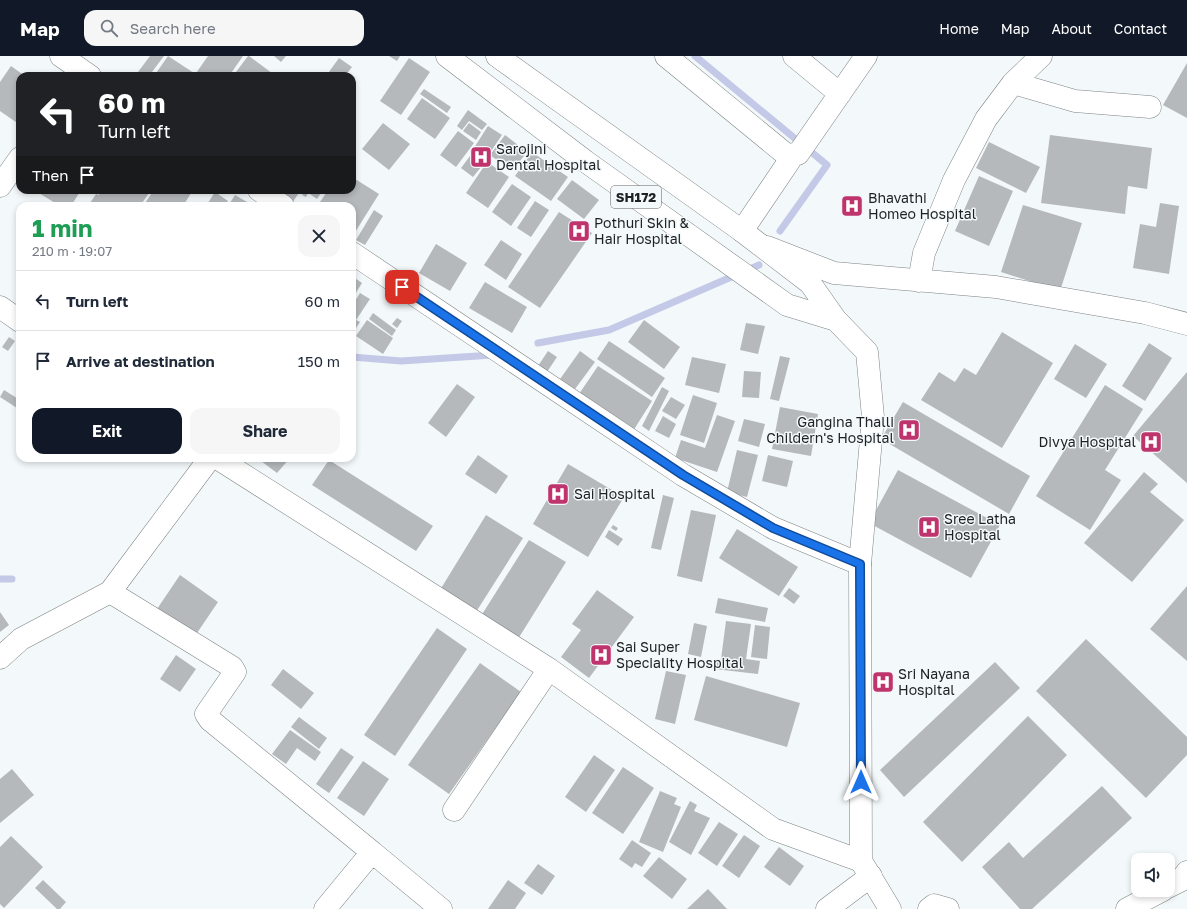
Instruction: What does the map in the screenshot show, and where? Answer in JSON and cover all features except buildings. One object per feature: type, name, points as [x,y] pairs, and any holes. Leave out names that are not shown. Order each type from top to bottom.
[{"type":"street","points":[[61,56],[84,70]]},
{"type":"street","name":"SH172","points":[[447,56],[585,161],[787,305],[836,320]]},
{"type":"street","name":"SH172","points":[[497,56],[742,231],[810,283],[836,320],[867,352],[873,417],[860,564],[866,868],[890,909]]},
{"type":"street","points":[[666,56],[788,156],[798,154],[866,56]]},
{"type":"street","points":[[794,56],[840,94]]},
{"type":"street","points":[[919,281],[924,253],[954,180],[986,118],[1013,83],[1041,56]]},
{"type":"street","points":[[1013,83],[1076,101],[1150,107]]},
{"type":"street","points":[[742,231],[794,154]]},
{"type":"street","points":[[0,186],[16,164]]},
{"type":"street","points":[[265,194],[277,202]]},
{"type":"street","points":[[759,244],[834,273],[996,287],[1145,313],[1187,324]]},
{"type":"street","points":[[356,256],[683,475],[773,528],[860,564]]},
{"type":"street","points":[[0,307],[16,318]]},
{"type":"street","points":[[0,658],[22,639],[110,592],[207,462]]},
{"type":"street","points":[[223,462],[549,669],[773,829],[866,868],[827,909]]},
{"type":"street","points":[[110,592],[232,667],[235,672],[206,714],[210,720],[441,909]]},
{"type":"street","points":[[454,810],[549,669]]},
{"type":"street","points":[[325,909],[372,852]]},
{"type":"street","points":[[1175,884],[1180,881],[1187,872]]},
{"type":"street","points":[[1127,909],[1150,897]]},
{"type":"street","points":[[929,909],[934,905],[948,909]]},
{"type":"waterway","points":[[695,56],[827,165],[780,231]]},
{"type":"waterway","points":[[538,343],[609,330],[759,265]]},
{"type":"waterway","points":[[356,357],[401,361],[493,355]]},
{"type":"waterway","points":[[0,579],[12,579]]},
{"type":"place","name":"Sarojini Dental Hospital","points":[[481,157]]},
{"type":"place","name":"Bhavathi Homeo Hospital","points":[[852,206]]},
{"type":"place","name":"Pothuri Skin & Hair Hospital","points":[[579,231]]},
{"type":"place","name":"Gangina Thalli Childern's Hospital","points":[[909,430]]},
{"type":"place","name":"Divya Hospital","points":[[1151,442]]},
{"type":"place","name":"Sai Hospital","points":[[558,494]]},
{"type":"place","name":"Sree Latha Hospital","points":[[929,527]]},
{"type":"place","name":"Sai Super Speciality Hospital","points":[[601,655]]},
{"type":"place","name":"Sri Nayana Hospital","points":[[883,682]]},
{"type":"route","points":[[402,287],[683,475],[773,528],[860,564],[861,782]]}]
